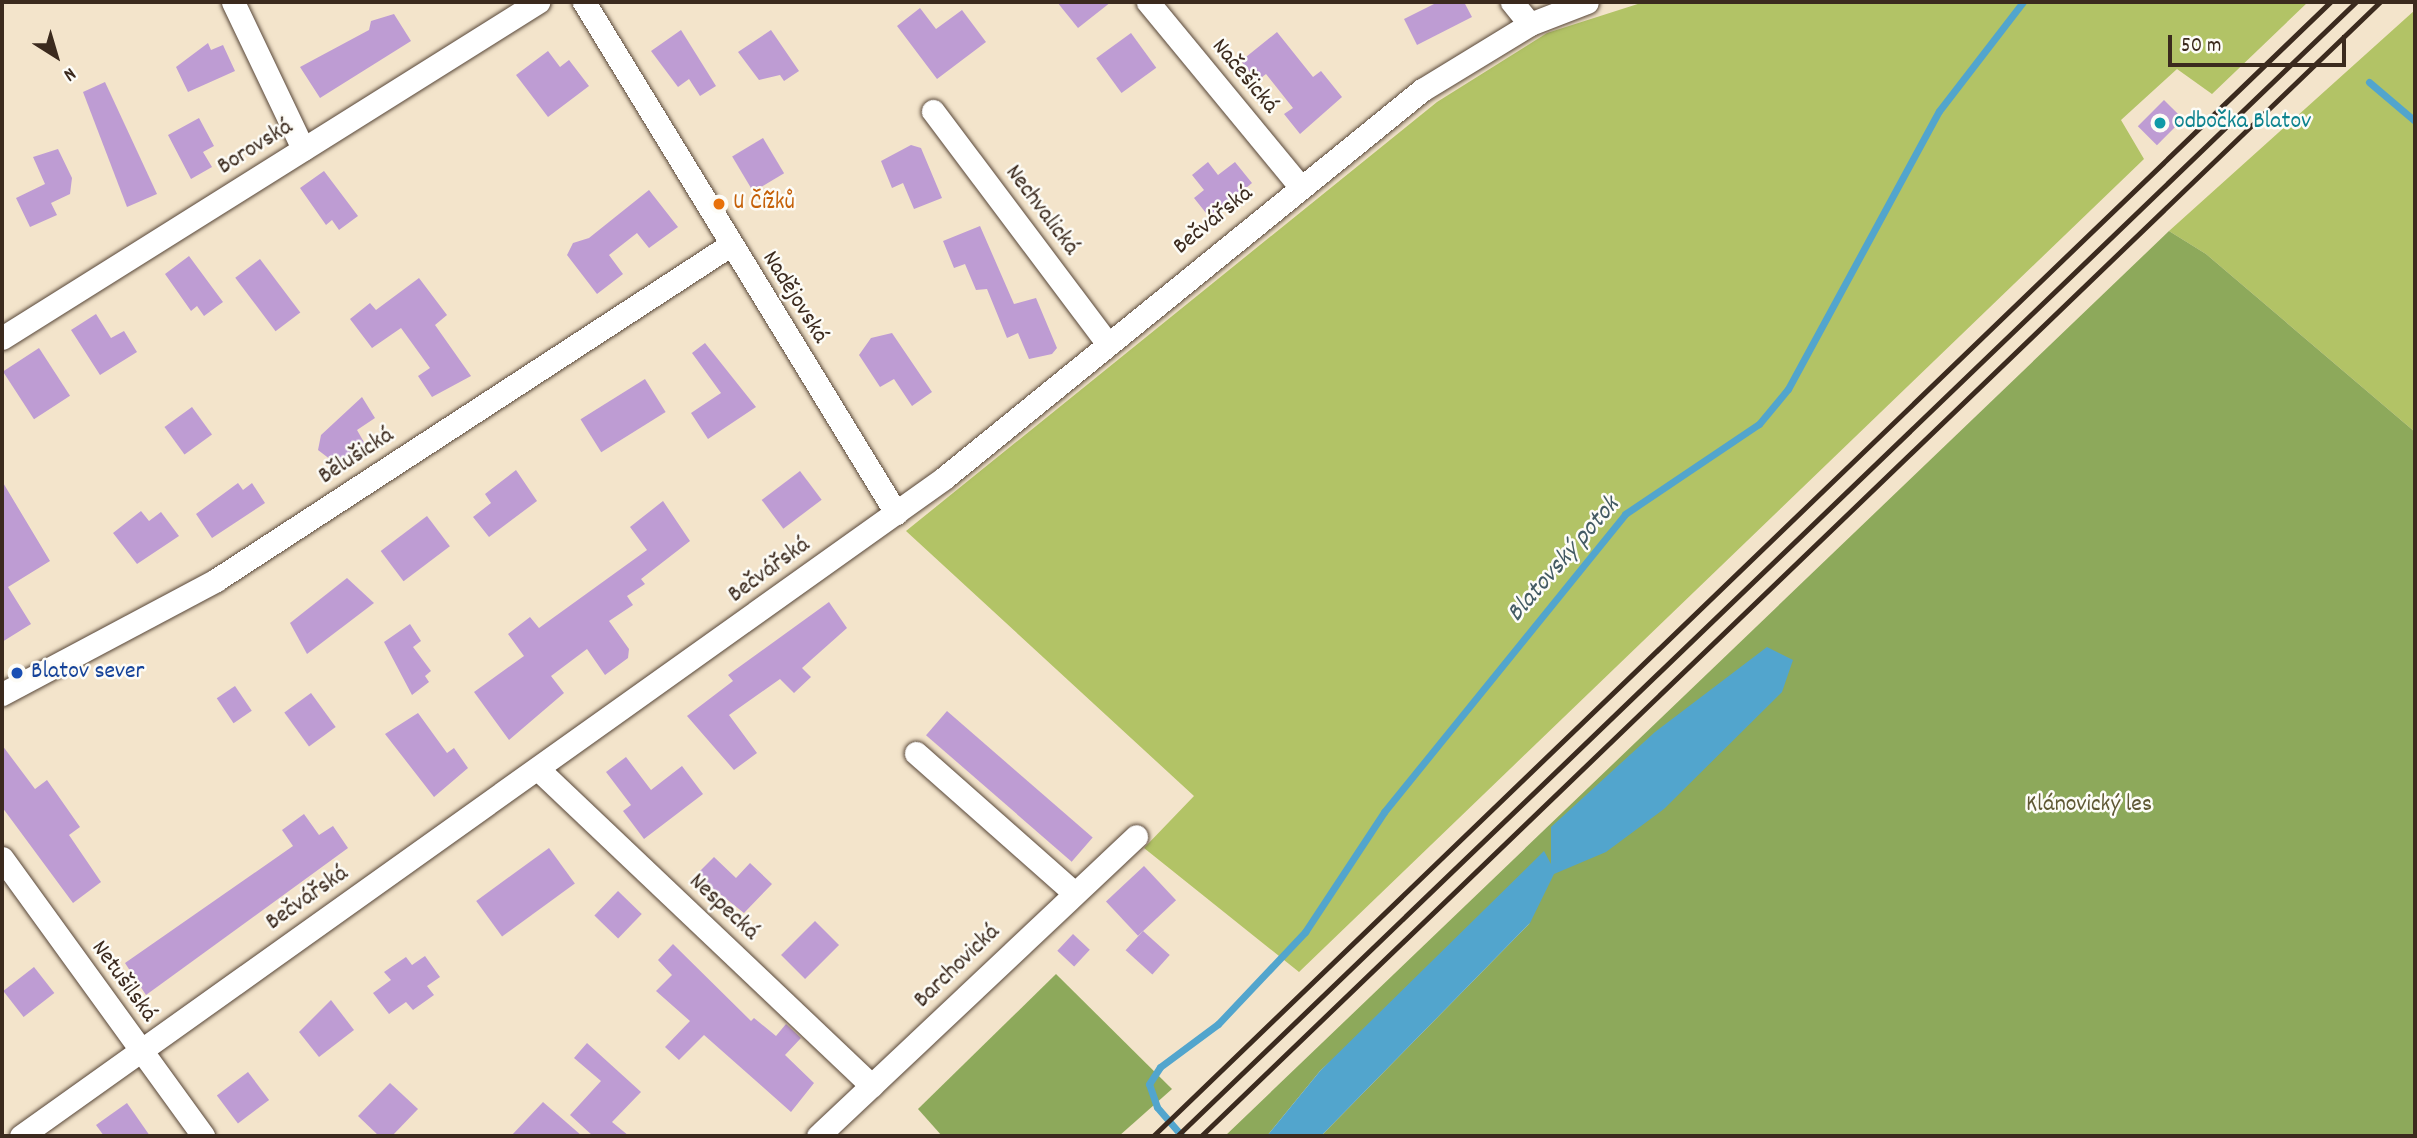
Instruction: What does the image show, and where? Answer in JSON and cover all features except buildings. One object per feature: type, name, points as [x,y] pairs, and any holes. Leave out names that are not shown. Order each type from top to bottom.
[{"type":"street","points":[[233,2],[303,149]]},
{"type":"street","name":"Borovská","points":[[2,338],[538,2]]},
{"type":"street","name":"Nadějovská","points":[[584,2],[896,513]]},
{"type":"street","name":"Načešická","points":[[1148,2],[1299,185]]},
{"type":"street","points":[[1512,2],[1530,24]]},
{"type":"street","name":"Bečvářská","points":[[22,1136],[139,1050],[896,513],[1299,185],[1422,90],[1530,24],[1587,2]]},
{"type":"street","name":"Nechvalická","points":[[933,111],[1107,343]]},
{"type":"street","name":"Bělušická","points":[[2,694],[216,580],[730,245]]},
{"type":"street","points":[[916,753],[1073,892]]},
{"type":"street","name":"Nespecká","points":[[538,769],[872,1086]]},
{"type":"street","name":"Barchovická","points":[[818,1136],[1073,892],[1136,836]]},
{"type":"street","name":"Netušilská","points":[[2,858],[203,1136]]},
{"type":"green space","points":[[1644,2],[2308,2],[2212,94],[2177,69],[2121,120],[2144,159],[1299,972],[1144,848],[1194,796],[906,531],[1437,102],[1547,33]]},
{"type":"green space","points":[[2415,10],[2415,432],[2206,254],[2169,231]]},
{"type":"green space","name":"Klánovický les","points":[[2169,231],[2206,254],[2415,432],[2415,1136],[1321,1136],[1530,923],[1363,1031],[1320,1071],[1267,1136],[1225,1136]]},
{"type":"green space","points":[[1056,974],[1172,1089],[1119,1136],[942,1136],[918,1109]]},
{"type":"water","points":[[1767,647],[1793,660],[1782,692],[1664,809],[1606,852],[1554,874],[1530,923],[1321,1136],[1267,1136],[1320,1071],[1544,851],[1551,864],[1551,827],[1655,732]]},
{"type":"waterway","name":"Blatovský potok","points":[[1182,1136],[1157,1107],[1149,1084],[1160,1067],[1218,1024],[1305,932],[1384,812],[1625,514],[1759,424],[1788,389],[1939,111],[2023,2]]},
{"type":"waterway","points":[[2369,82],[2415,121]]},
{"type":"railway","points":[[1153,1136],[2330,2]]},
{"type":"railway","points":[[1177,1136],[2356,2]]},
{"type":"railway","points":[[1201,1136],[2380,2]]},
{"type":"place","name":"odbočka Blatov","points":[[2160,123]]},
{"type":"place","name":"U Čížků","points":[[719,204]]},
{"type":"place","name":"Blatov sever","points":[[17,673]]}]
